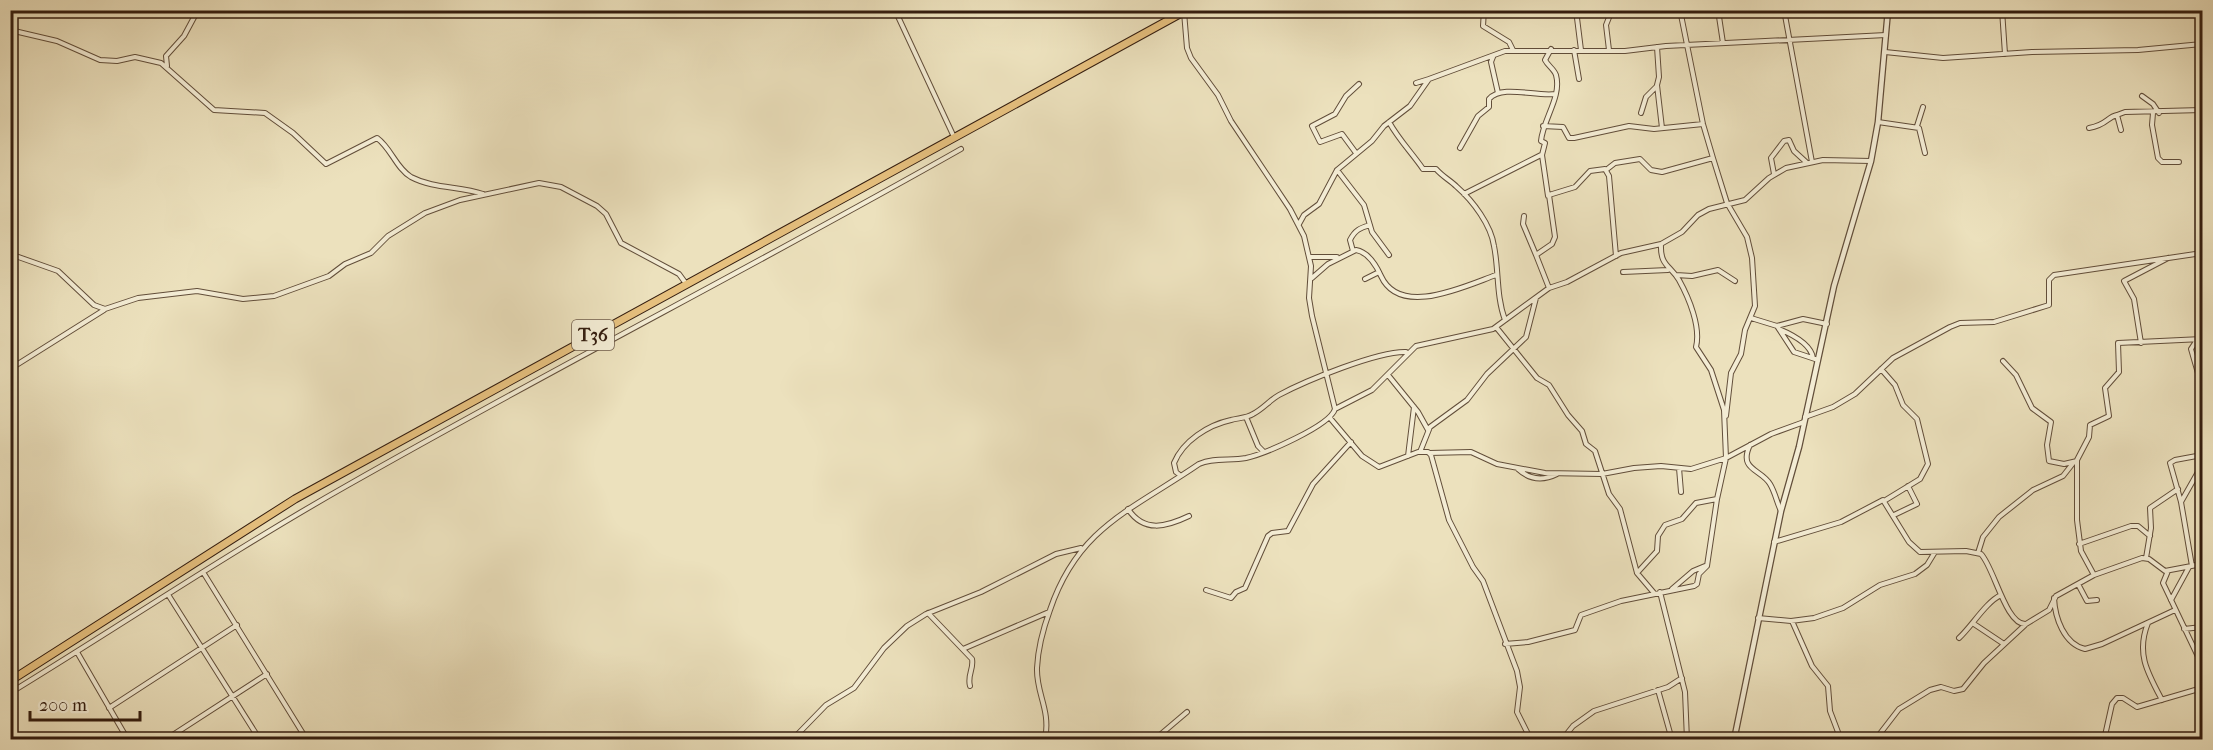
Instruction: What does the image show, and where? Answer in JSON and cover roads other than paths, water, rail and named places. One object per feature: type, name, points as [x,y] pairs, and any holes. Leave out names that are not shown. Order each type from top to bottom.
[{"type":"highway","name":"T36","points":[[10,681],[295,499],[1186,11]]},
{"type":"street","points":[[167,66],[166,56],[184,36],[198,10]]},
{"type":"street","points":[[895,10],[955,138]]},
{"type":"street","points":[[1484,10],[1483,26],[1509,42],[1513,50]]},
{"type":"street","points":[[1576,10],[1581,50]]},
{"type":"street","points":[[1609,51],[1606,25],[1612,10]]},
{"type":"street","points":[[1505,644],[1568,633],[1577,628],[1582,615],[1621,601],[1696,584],[1699,574],[1707,566],[1726,458],[1725,419],[1731,373],[1741,354],[1755,296],[1750,245],[1742,227],[1727,204],[1713,158],[1703,124],[1680,10]]},
{"type":"street","points":[[1718,10],[1723,43]]},
{"type":"street","points":[[1784,10],[1809,162]]},
{"type":"street","points":[[1734,740],[1774,542],[1816,359],[1828,324],[1834,286],[1871,161],[1878,122],[1888,10]]},
{"type":"street","points":[[2002,10],[2005,54]]},
{"type":"street","points":[[1186,11],[1187,48],[1191,58],[1215,90],[1231,121],[1299,225],[1310,257],[1309,298],[1335,409]]},
{"type":"street","points":[[10,30],[57,41],[100,60],[117,61],[135,57],[167,66],[214,110],[265,113],[293,133],[326,164],[377,138],[412,177],[440,187],[467,188],[483,194]]},
{"type":"street","points":[[1416,83],[1513,50],[1609,51],[1886,35]]},
{"type":"street","points":[[1885,52],[1943,58],[2115,51],[2202,44]]},
{"type":"street","points":[[1657,47],[1659,77],[1657,85],[1662,128]]},
{"type":"street","points":[[1536,255],[1552,244],[1555,237],[1544,186],[1542,155],[1546,144],[1541,141],[1543,126],[1556,94],[1556,75],[1545,60],[1551,49]]},
{"type":"street","points":[[1574,50],[1579,79]]},
{"type":"street","points":[[1494,57],[1491,64],[1498,93]]},
{"type":"street","points":[[1299,225],[1304,215],[1319,204],[1337,170],[1372,141],[1389,122],[1410,106],[1429,79]]},
{"type":"street","points":[[1356,153],[1342,134],[1320,142],[1312,126],[1335,114],[1346,96],[1359,84]]},
{"type":"street","points":[[1641,113],[1646,97],[1657,85]]},
{"type":"street","points":[[1460,148],[1478,116],[1489,107],[1490,96],[1498,93],[1556,94]]},
{"type":"street","points":[[2142,96],[2153,104],[2156,113],[2152,125],[2158,158],[2162,162],[2180,162]]},
{"type":"street","points":[[1917,126],[1923,108]]},
{"type":"street","points":[[2089,128],[2103,125],[2112,116],[2131,111],[2156,113],[2202,110]]},
{"type":"street","points":[[2117,115],[2121,130]]},
{"type":"street","points":[[1389,122],[1407,151],[1413,154],[1423,169],[1436,169],[1477,209],[1493,241],[1496,276],[1505,320]]},
{"type":"street","points":[[1878,122],[1917,126]]},
{"type":"street","points":[[1543,126],[1563,127],[1569,138],[1574,138],[1629,126],[1662,128],[1703,124]]},
{"type":"street","points":[[1917,126],[1921,132],[1924,153]]},
{"type":"street","points":[[1774,174],[1771,158],[1784,141],[1789,140],[1794,151],[1809,162]]},
{"type":"street","points":[[10,693],[169,596],[202,572],[349,484],[961,149]]},
{"type":"street","points":[[1464,194],[1542,155]]},
{"type":"street","points":[[1548,197],[1553,192],[1575,187],[1590,171],[1606,170],[1615,163],[1640,159],[1651,170],[1668,171],[1713,158]]},
{"type":"street","points":[[1181,476],[1176,472],[1174,463],[1188,441],[1224,422],[1246,417],[1280,394],[1325,374],[1392,354],[1407,352],[1424,344],[1496,327],[1549,288],[1567,282],[1632,249],[1661,244],[1682,232],[1703,211],[1745,200],[1774,174],[1809,162],[1871,161]]},
{"type":"street","points":[[1337,170],[1366,209],[1370,225],[1389,255]]},
{"type":"street","points":[[1606,170],[1616,256]]},
{"type":"street","points":[[10,369],[105,309],[138,298],[197,291],[243,299],[274,296],[329,276],[345,264],[370,253],[388,236],[425,213],[483,194],[538,183],[561,187],[597,206],[606,214],[621,243],[679,274],[687,285]]},
{"type":"street","points":[[1524,216],[1523,224],[1549,288]]},
{"type":"street","points":[[1353,250],[1350,240],[1353,234],[1358,229],[1370,225]]},
{"type":"street","points":[[1661,244],[1663,260],[1675,275],[1695,323],[1698,339],[1696,347],[1710,370],[1725,419]]},
{"type":"street","points":[[1311,279],[1338,258],[1353,250],[1367,255],[1387,286],[1401,296],[1431,296],[1496,276]]},
{"type":"street","points":[[1330,418],[1362,456],[1379,467],[1420,452],[1472,452],[1497,464],[1558,473],[1602,474],[1634,468],[1695,469],[1726,458],[1804,419],[1828,410],[1855,394],[1907,348],[1950,327],[1960,323],[1994,322],[2046,307],[2050,303],[2049,280],[2054,275],[2202,253]]},
{"type":"street","points":[[10,254],[58,271],[94,305],[105,309]]},
{"type":"street","points":[[2141,343],[2134,299],[2124,281],[2171,256]]},
{"type":"street","points":[[1310,257],[1338,258]]},
{"type":"street","points":[[1623,272],[1669,270]]},
{"type":"street","points":[[1675,275],[1692,276],[1718,270],[1735,281]]},
{"type":"street","points":[[1365,279],[1379,272]]},
{"type":"street","points":[[1420,452],[1428,430],[1467,400],[1478,384],[1526,337],[1536,297]]},
{"type":"street","points":[[1751,318],[1793,335],[1816,359]]},
{"type":"street","points":[[1778,327],[1803,319],[1828,324]]},
{"type":"street","points":[[1496,327],[1537,378],[1549,385],[1568,415],[1582,431],[1586,444],[1595,452],[1609,494],[1620,509],[1637,573],[1658,593],[1682,678],[1687,707],[1687,739],[1674,740],[1658,690]]},
{"type":"street","points":[[1778,327],[1794,352],[1816,359]]},
{"type":"street","points":[[1978,553],[1983,537],[1999,517],[2032,490],[2063,476],[2075,462],[2089,437],[2090,424],[2109,416],[2105,388],[2120,368],[2117,344],[2200,339]]},
{"type":"street","points":[[2200,339],[2191,349],[2202,387]]},
{"type":"street","points":[[1045,740],[1047,713],[1037,669],[1040,640],[1060,580],[1083,548],[1128,509],[1206,461],[1243,459],[1264,452],[1330,418],[1335,409],[1364,395],[1388,375],[1407,352]]},
{"type":"street","points":[[2003,361],[2016,375],[2032,408],[2051,422],[2047,445],[2049,461],[2064,464],[2075,462]]},
{"type":"street","points":[[1774,542],[1840,522],[1877,502],[1884,501],[1924,476],[1927,460],[1917,418],[1903,405],[1895,385],[1881,369]]},
{"type":"street","points":[[1388,375],[1428,430]]},
{"type":"street","points":[[1408,456],[1414,408]]},
{"type":"street","points":[[1246,417],[1258,446],[1264,452]]},
{"type":"street","points":[[1206,590],[1231,598],[1236,592],[1245,588],[1268,536],[1272,533],[1288,531],[1313,484],[1351,442]]},
{"type":"street","points":[[1751,445],[1747,453],[1748,463],[1769,482],[1781,512]]},
{"type":"street","points":[[1429,453],[1434,463],[1449,520],[1473,567],[1483,581],[1518,677],[1517,712],[1531,740]]},
{"type":"street","points":[[2171,600],[2190,566],[2181,502],[2171,470],[2172,461],[2202,455]]},
{"type":"street","points":[[2075,462],[2079,544],[2094,575]]},
{"type":"street","points":[[2181,502],[2202,465]]},
{"type":"street","points":[[1517,468],[1528,477],[1536,479],[1558,473]]},
{"type":"street","points":[[1679,468],[1681,492]]},
{"type":"street","points":[[1894,515],[1917,504],[1908,486]]},
{"type":"street","points":[[2146,558],[2150,536],[2150,508],[2178,489]]},
{"type":"street","points":[[1637,573],[1656,551],[1658,536],[1665,525],[1682,519],[1696,503],[1717,499]]},
{"type":"street","points":[[1884,501],[1913,547],[1923,553],[1978,553],[1989,565],[2001,595],[2017,622],[2026,624]]},
{"type":"street","points":[[1128,509],[1140,523],[1154,527],[1189,516]]},
{"type":"street","points":[[2079,544],[2134,525],[2150,536]]},
{"type":"street","points":[[792,740],[826,705],[854,688],[891,640],[928,613],[981,592],[1056,554],[1083,548]]},
{"type":"street","points":[[1758,618],[1791,621],[1814,618],[1843,608],[1880,585],[1915,574],[1927,565],[1935,552]]},
{"type":"street","points":[[1875,740],[1899,709],[1930,690],[1941,687],[1954,691],[1963,689],[2004,644],[2026,624],[2049,610],[2054,598],[2094,575],[2125,562],[2146,558],[2160,569],[2169,571],[2202,564]]},
{"type":"street","points":[[1671,590],[1691,573],[1707,566]]},
{"type":"street","points":[[2169,571],[2163,583],[2202,665]]},
{"type":"street","points":[[202,572],[307,740]]},
{"type":"street","points":[[2078,584],[2087,601],[2097,600]]},
{"type":"street","points":[[1959,638],[1974,624],[1990,602],[2001,595]]},
{"type":"street","points":[[169,596],[260,740]]},
{"type":"street","points":[[2054,598],[2065,635],[2078,647],[2085,649],[2102,644],[2175,609]]},
{"type":"street","points":[[963,650],[1049,612]]},
{"type":"street","points":[[928,613],[940,629],[973,662],[967,677],[970,686]]},
{"type":"street","points":[[1791,621],[1812,666],[1828,686],[1831,697],[1830,711],[1841,740]]},
{"type":"street","points":[[2148,622],[2142,634],[2142,650],[2162,700]]},
{"type":"street","points":[[1974,624],[1982,627],[2004,644]]},
{"type":"street","points":[[109,708],[237,625]]},
{"type":"street","points":[[2184,629],[2202,627]]},
{"type":"street","points":[[77,652],[128,740]]},
{"type":"street","points":[[2104,740],[2112,704],[2117,698],[2123,698],[2137,707],[2162,700],[2202,685],[2198,673]]},
{"type":"street","points":[[165,740],[267,674]]},
{"type":"street","points":[[1557,740],[1594,711],[1658,690],[1682,678]]},
{"type":"street","points":[[1154,740],[1187,712]]}]
